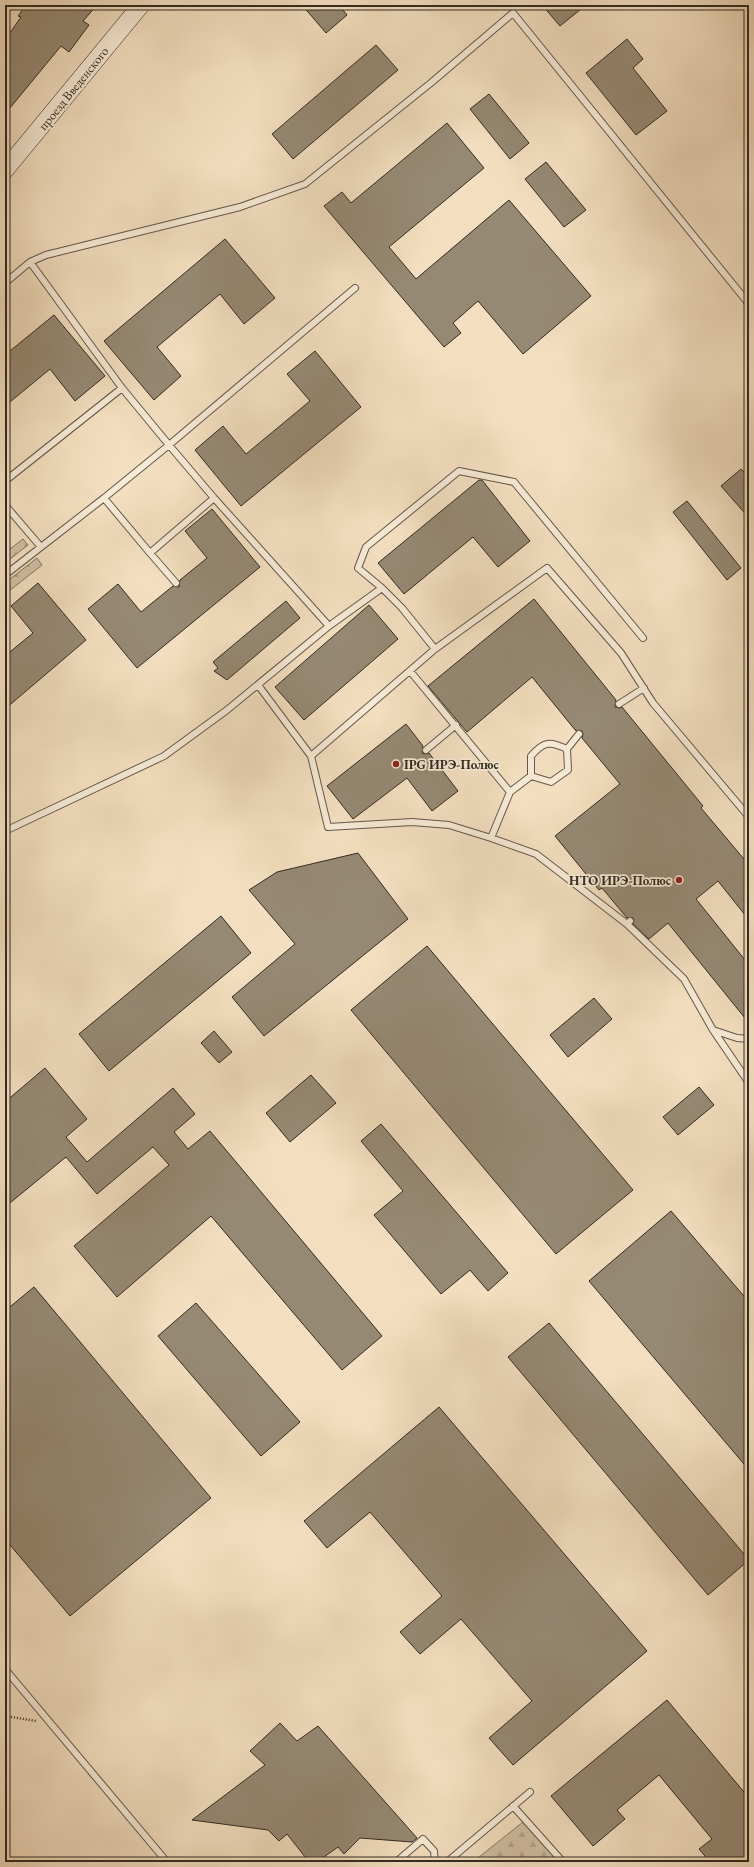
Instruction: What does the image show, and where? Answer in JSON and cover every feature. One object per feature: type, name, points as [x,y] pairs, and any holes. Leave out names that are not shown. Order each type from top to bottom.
[{"type":"street","name":"проезд Введенского","points":[[5,170],[141,5]]},
{"type":"lane","points":[[5,283],[30,262],[46,255],[240,207],[305,184],[432,82],[513,13],[749,304]]},
{"type":"lane","points":[[30,262],[122,388],[214,498],[329,626]]},
{"type":"lane","points":[[5,575],[169,445],[355,288]]},
{"type":"lane","points":[[5,481],[122,388]]},
{"type":"lane","points":[[435,649],[402,608],[382,588],[358,568],[366,548],[459,471],[514,482],[643,638]]},
{"type":"lane","points":[[104,498],[176,583]]},
{"type":"lane","points":[[150,553],[214,498]]},
{"type":"lane","points":[[5,505],[41,547]]},
{"type":"lane","points":[[311,756],[435,649],[547,568],[621,653],[653,703],[749,817]]},
{"type":"lane","points":[[5,831],[164,756],[227,710],[329,626],[382,588]]},
{"type":"lane","points":[[410,671],[510,792]]},
{"type":"lane","points":[[258,685],[311,756],[328,828],[412,822],[448,825],[536,854],[628,923],[684,979],[713,1030],[749,1083]]},
{"type":"lane","points":[[620,704],[644,688]]},
{"type":"lane","points":[[426,750],[456,725]]},
{"type":"lane","points":[[531,776],[551,782],[568,770],[567,749],[579,734]]},
{"type":"lane","points":[[531,776],[531,756],[540,746],[553,743],[567,749]]},
{"type":"lane","points":[[491,838],[510,792],[531,776]]},
{"type":"lane","points":[[713,1030],[736,1038],[749,1039]]},
{"type":"lane","points":[[5,1669],[167,1862]]},
{"type":"lane","points":[[447,1862],[530,1792]]},
{"type":"lane","points":[[513,1806],[563,1862]]},
{"type":"lane","points":[[396,1862],[423,1839],[434,1851],[435,1862]]},
{"type":"path","points":[[5,1716],[52,1724]]},
{"type":"green space","points":[[23,539],[28,545],[5,563],[5,553]]},
{"type":"green space","points":[[37,558],[42,565],[9,591],[5,583]]},
{"type":"green space","points":[[523,1822],[561,1862],[473,1862]]},
{"type":"building","points":[[26,5],[97,5],[83,21],[89,25],[69,52],[61,46],[5,114],[5,40],[21,17],[18,16]]},
{"type":"building","points":[[302,5],[339,5],[347,15],[326,33]]},
{"type":"building","points":[[542,5],[586,5],[560,26]]},
{"type":"building","points":[[627,39],[643,59],[633,68],[667,111],[636,135],[586,73]]},
{"type":"building","points":[[376,45],[398,70],[293,159],[272,134]]},
{"type":"building","points":[[489,94],[529,143],[510,159],[470,109]]},
{"type":"building","points":[[447,123],[484,168],[389,247],[416,279],[509,200],[591,296],[523,354],[478,301],[453,323],[461,333],[444,347],[324,206],[342,192],[351,203]]},
{"type":"building","points":[[546,162],[586,210],[564,227],[525,179]]},
{"type":"building","points":[[225,239],[275,298],[244,324],[220,294],[157,347],[181,376],[154,400],[104,341]]},
{"type":"building","points":[[54,315],[105,376],[75,401],[50,369],[5,406],[5,355]]},
{"type":"building","points":[[315,351],[361,407],[241,506],[195,450],[223,426],[246,454],[310,401],[287,374]]},
{"type":"building","points":[[741,469],[749,477],[749,518],[721,486]]},
{"type":"building","points":[[479,480],[482,480],[530,541],[498,567],[473,537],[404,594],[378,563]]},
{"type":"building","points":[[687,501],[741,568],[727,580],[673,512]]},
{"type":"building","points":[[212,509],[260,567],[137,668],[88,609],[118,584],[141,612],[173,586],[179,587],[180,580],[207,558],[185,531]]},
{"type":"building","points":[[38,583],[86,640],[5,709],[5,656],[33,633],[11,606]]},
{"type":"building","points":[[534,599],[616,700],[615,707],[622,707],[703,806],[701,808],[749,865],[749,920],[718,881],[696,899],[749,965],[749,1023],[668,923],[649,939],[633,924],[633,918],[627,918],[602,888],[599,890],[555,836],[620,784],[582,738],[582,731],[576,731],[532,677],[467,732],[428,686]]},
{"type":"building","points":[[286,601],[300,618],[227,680],[214,671],[218,668],[213,662]]},
{"type":"building","points":[[369,605],[398,639],[304,720],[275,687]]},
{"type":"building","name":"IPG ИРЭ-Полюс","points":[[406,724],[423,746],[422,753],[429,753],[458,791],[432,811],[407,778],[353,819],[327,786]]},
{"type":"building","points":[[358,853],[408,919],[264,1036],[232,997],[295,944],[249,890],[277,872]]},
{"type":"building","points":[[221,916],[251,953],[109,1071],[79,1034]]},
{"type":"building","points":[[427,946],[633,1190],[556,1254],[351,1010]]},
{"type":"building","points":[[594,998],[612,1019],[568,1057],[550,1035]]},
{"type":"building","points":[[214,1031],[232,1052],[219,1063],[201,1043]]},
{"type":"building","points":[[45,1068],[87,1119],[66,1137],[87,1162],[173,1088],[195,1114],[174,1132],[188,1149],[210,1131],[382,1336],[342,1370],[211,1216],[117,1297],[74,1246],[169,1165],[153,1147],[97,1194],[66,1157],[5,1207],[5,1102]]},
{"type":"building","points":[[311,1075],[336,1103],[290,1142],[266,1113]]},
{"type":"building","points":[[699,1087],[714,1105],[678,1135],[663,1117]]},
{"type":"building","points":[[381,1124],[508,1273],[488,1291],[470,1270],[441,1294],[374,1215],[403,1191],[361,1141]]},
{"type":"building","points":[[671,1211],[749,1302],[749,1470],[589,1281]]},
{"type":"building","points":[[34,1287],[211,1498],[70,1616],[5,1539],[5,1311]]},
{"type":"building","points":[[196,1303],[300,1422],[261,1456],[158,1336]]},
{"type":"building","points":[[549,1323],[749,1560],[708,1595],[508,1357]]},
{"type":"building","points":[[439,1407],[647,1651],[513,1765],[489,1738],[532,1701],[461,1619],[420,1654],[400,1632],[442,1596],[370,1512],[327,1548],[304,1521]]},
{"type":"building","points":[[667,1700],[749,1798],[749,1862],[710,1862],[699,1849],[712,1839],[659,1775],[617,1810],[625,1819],[593,1846],[551,1796]]},
{"type":"building","points":[[280,1723],[297,1741],[318,1726],[417,1838],[412,1842],[360,1838],[344,1854],[338,1847],[317,1862],[309,1862],[287,1834],[279,1841],[268,1830],[192,1820],[265,1765],[250,1751]]},
{"type":"place","name":"IPG ИРЭ-Полюс","points":[[396,764]]},
{"type":"place","name":"НТО ИРЭ-Полюс","points":[[679,880]]}]
